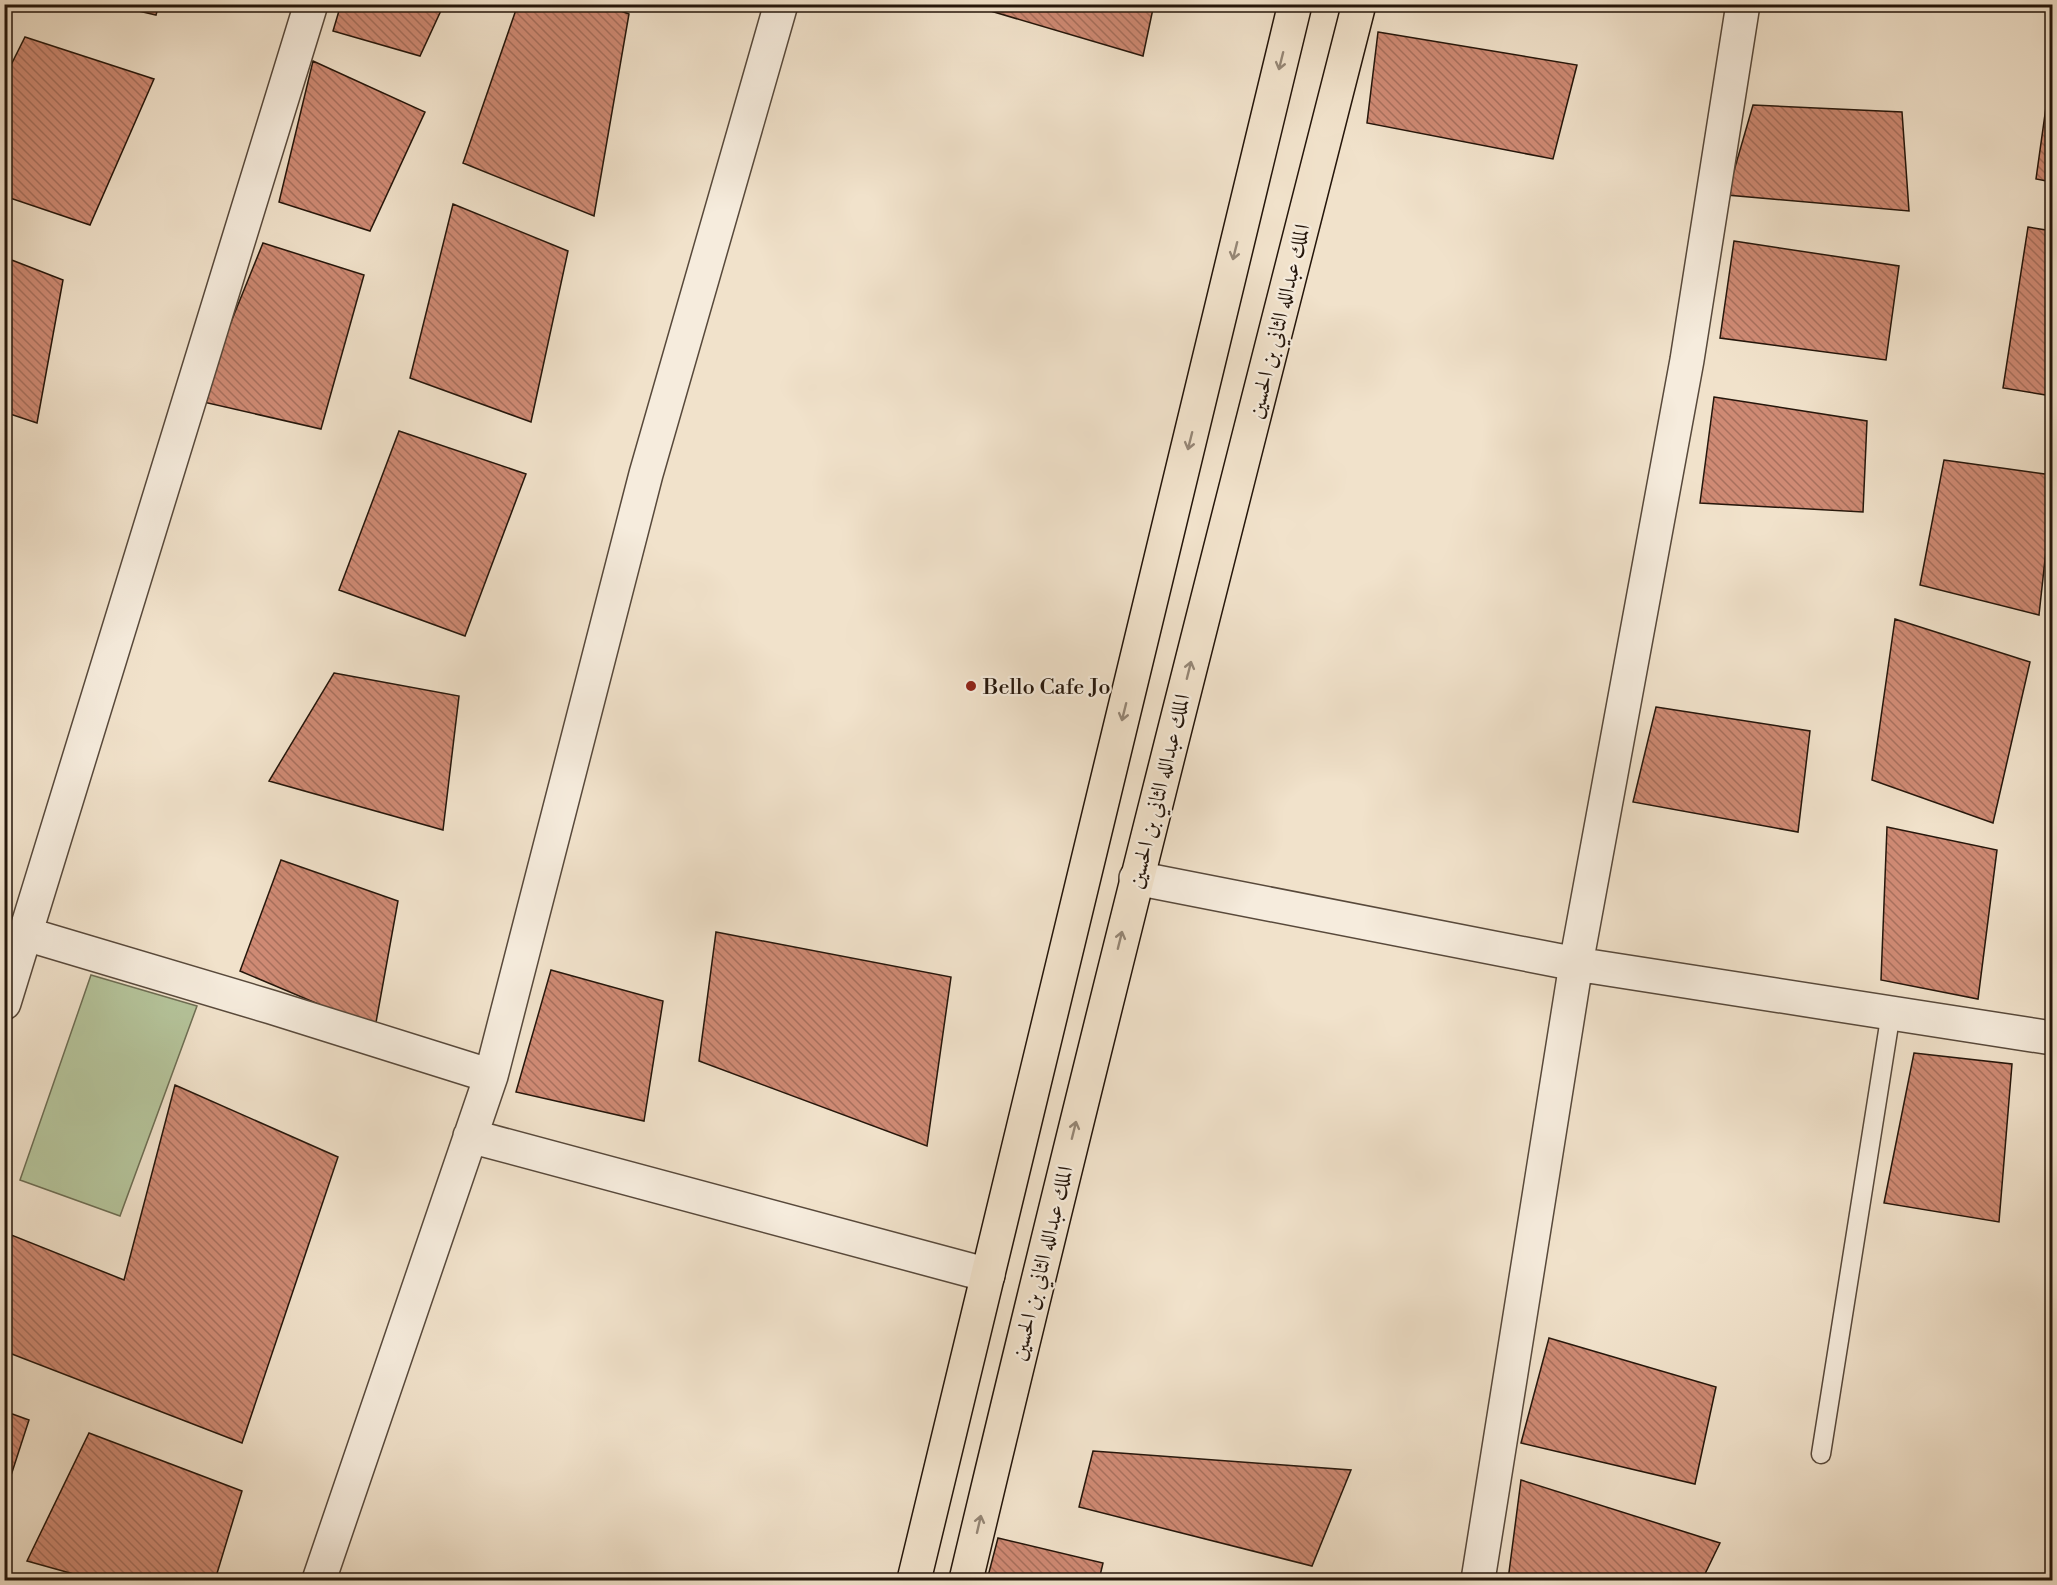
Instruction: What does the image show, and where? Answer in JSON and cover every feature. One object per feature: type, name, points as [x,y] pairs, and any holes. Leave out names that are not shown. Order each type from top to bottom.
[{"type":"main road","points":[[914,1581],[1295,4]]},
{"type":"main road","name":"الملك عبدالله الثاني بن الحسين","points":[[966,1581],[1049,1229],[1136,878],[1359,4]]},
{"type":"street","points":[[4,1003],[311,4]]},
{"type":"street","points":[[319,1581],[491,1076],[646,474],[781,4]]},
{"type":"street","points":[[1478,1581],[1576,964],[1687,360],[1743,4]]},
{"type":"street","points":[[1136,878],[1576,964],[2052,1038]]},
{"type":"street","points":[[26,934],[491,1076]]},
{"type":"street","points":[[470,1136],[988,1275]]},
{"type":"lane","points":[[1821,1454],[1891,1012]]},
{"type":"green space","points":[[91,975],[197,1006],[120,1216],[20,1180]]},
{"type":"building","points":[[109,4],[159,4],[156,15]]},
{"type":"building","points":[[341,4],[444,4],[420,56],[333,31]]},
{"type":"building","points":[[518,4],[602,4],[629,14],[594,216],[463,163]]},
{"type":"building","points":[[978,4],[1154,4],[1143,56],[977,7]]},
{"type":"building","points":[[1378,32],[1577,65],[1553,159],[1367,123]]},
{"type":"building","points":[[25,37],[154,79],[90,225],[4,196],[4,79]]},
{"type":"building","points":[[313,61],[425,112],[370,231],[279,202]]},
{"type":"building","points":[[2052,64],[2052,182],[2036,179]]},
{"type":"building","points":[[1753,105],[1902,112],[1909,211],[1727,195]]},
{"type":"building","points":[[453,204],[568,251],[531,422],[410,378]]},
{"type":"building","points":[[2028,227],[2052,231],[2052,396],[2003,388]]},
{"type":"building","points":[[1734,241],[1899,266],[1886,360],[1720,338]]},
{"type":"building","points":[[263,243],[364,275],[321,429],[199,401]]},
{"type":"building","points":[[4,257],[63,280],[37,423],[4,412]]},
{"type":"building","points":[[1714,397],[1867,421],[1863,512],[1700,503]]},
{"type":"building","points":[[399,431],[526,474],[465,636],[339,590]]},
{"type":"building","points":[[1944,460],[2052,475],[2052,495],[2039,615],[1920,585]]},
{"type":"building","points":[[1895,619],[2030,662],[1993,823],[1872,780]]},
{"type":"building","points":[[334,673],[459,696],[443,830],[269,781]]},
{"type":"building","points":[[1656,707],[1810,731],[1798,832],[1633,802]]},
{"type":"building","points":[[1887,827],[1997,850],[1978,999],[1881,980]]},
{"type":"building","points":[[281,860],[398,901],[375,1028],[240,971]]},
{"type":"building","points":[[716,932],[951,977],[927,1146],[699,1061]]},
{"type":"building","points":[[551,970],[663,1001],[644,1121],[516,1092]]},
{"type":"building","points":[[1914,1053],[2012,1064],[1999,1222],[1884,1203]]},
{"type":"building","points":[[175,1085],[338,1157],[242,1443],[4,1351],[4,1232],[124,1280]]},
{"type":"building","points":[[1549,1338],[1716,1387],[1695,1484],[1521,1443]]},
{"type":"building","points":[[4,1411],[29,1420],[4,1497]]},
{"type":"building","points":[[89,1433],[242,1491],[215,1580],[95,1580],[27,1561]]},
{"type":"building","points":[[1093,1451],[1351,1470],[1312,1566],[1079,1507]]},
{"type":"building","points":[[1521,1480],[1720,1543],[1702,1580],[1508,1580]]},
{"type":"building","points":[[998,1538],[1103,1563],[1099,1580],[987,1580]]},
{"type":"place","name":"Bello Cafe Jo","points":[[971,686]]}]
